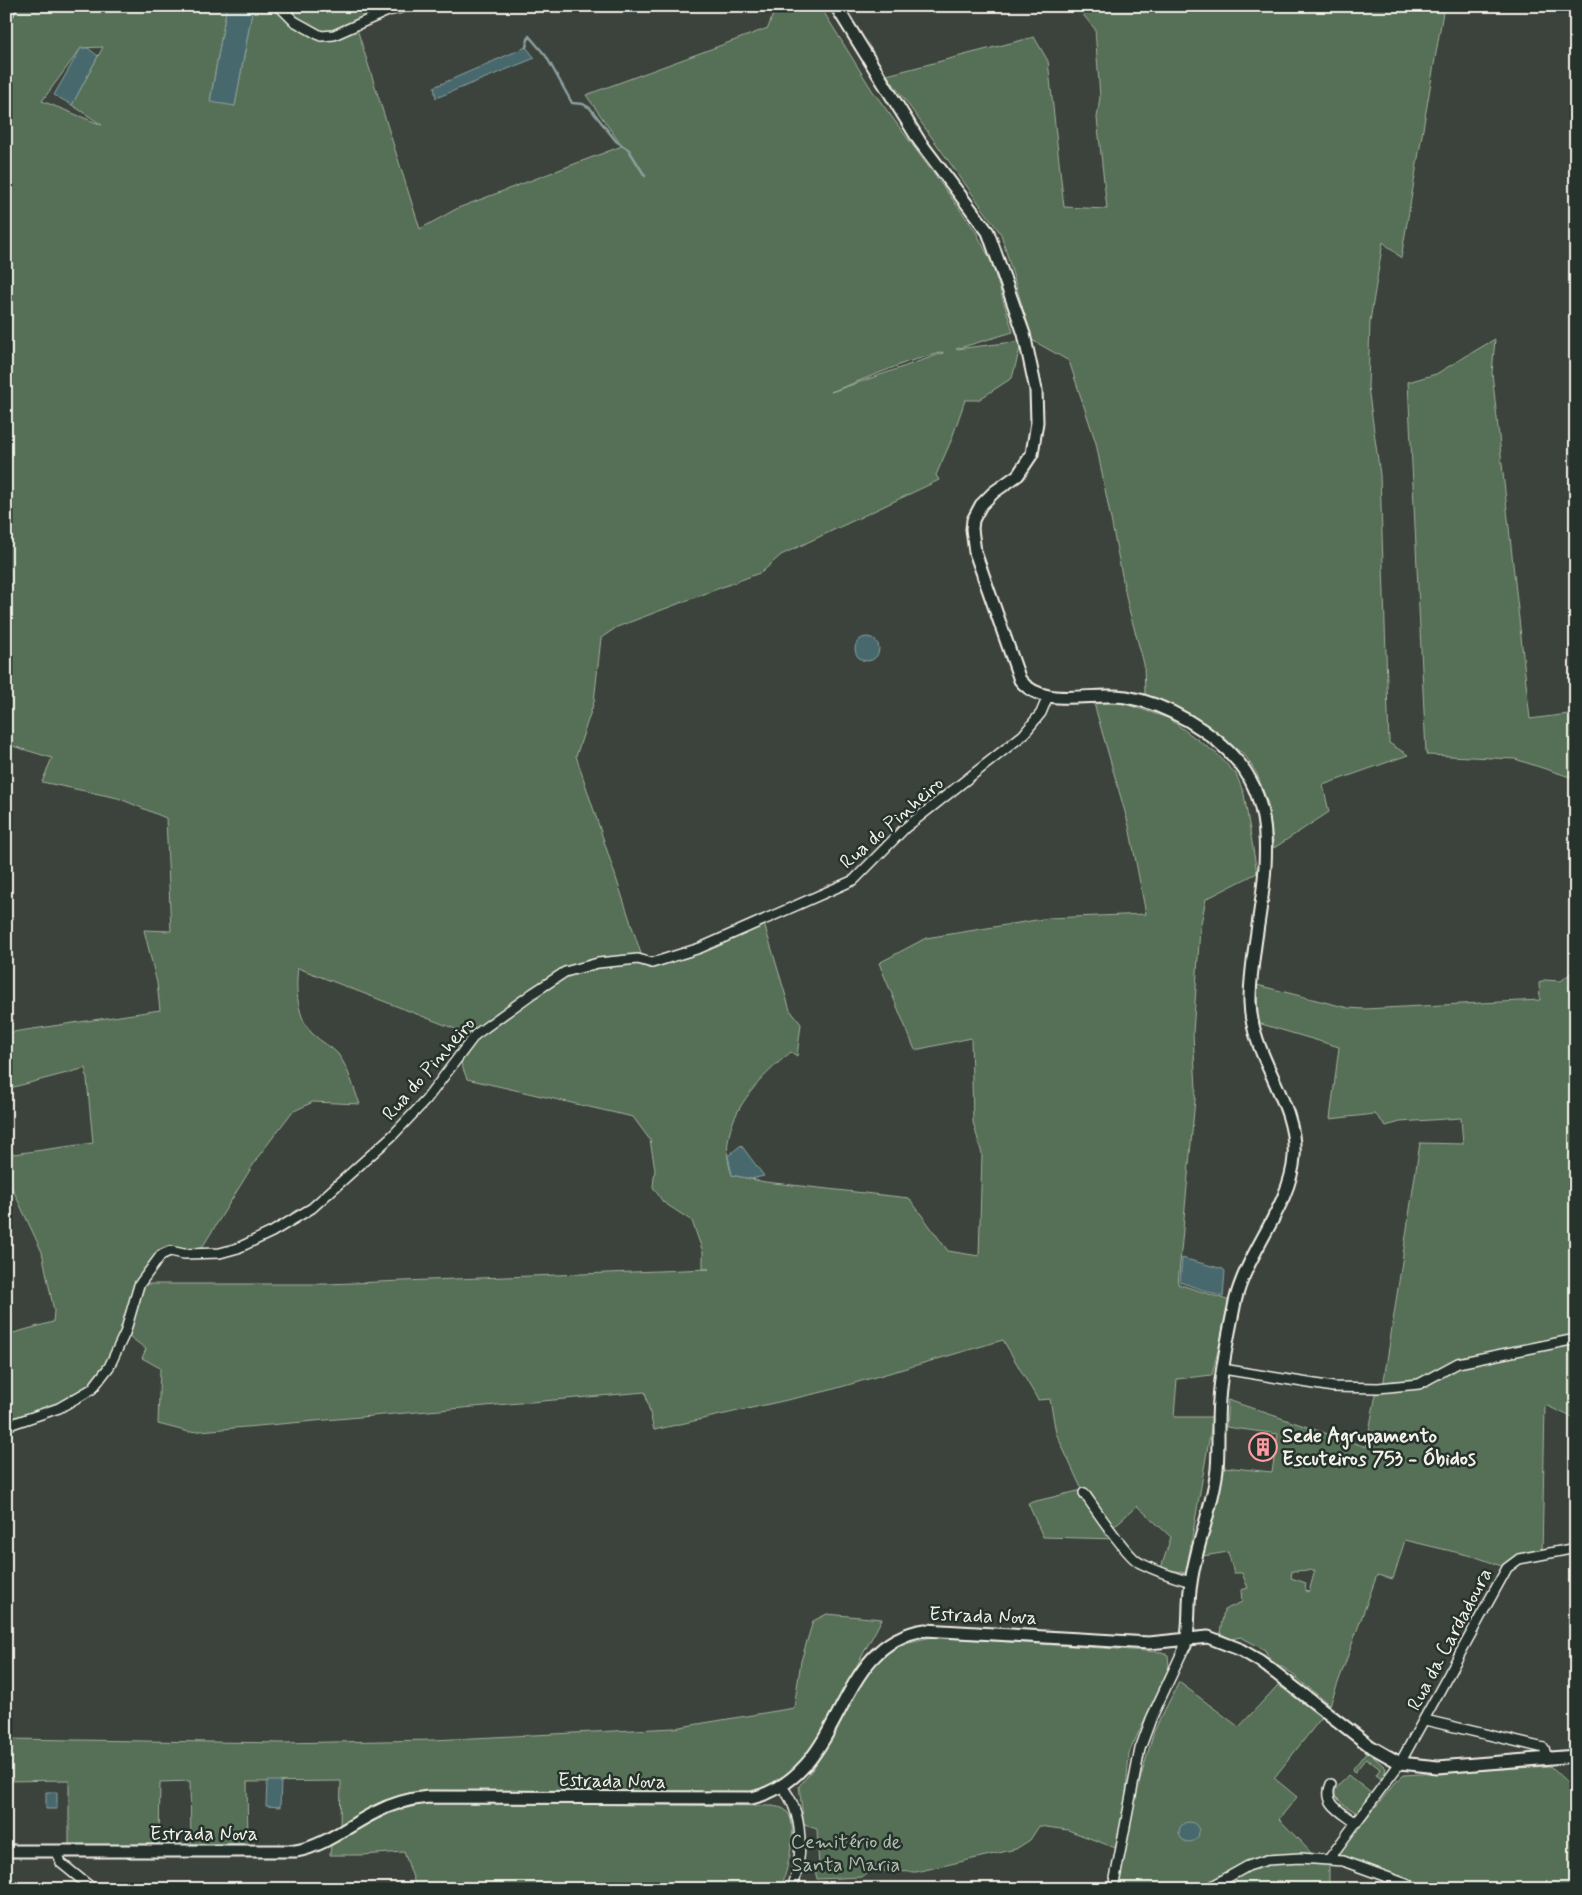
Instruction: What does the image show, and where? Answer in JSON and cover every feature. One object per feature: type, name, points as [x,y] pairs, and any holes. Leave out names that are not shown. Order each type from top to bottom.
[{"type":"street","points":[[6,19],[12,6]]},
{"type":"street","points":[[279,6],[294,21],[321,36],[334,35],[388,11],[409,6]]},
{"type":"street","points":[[836,6],[920,142],[988,232],[1024,334],[1036,390],[1034,445],[1024,468],[981,505],[973,520],[972,535],[977,558],[1017,673],[1025,686],[1031,691],[1048,696],[1122,696],[1144,701],[1179,716],[1208,735],[1237,760],[1248,776],[1260,806],[1265,838],[1265,870],[1250,992],[1250,1014],[1258,1045],[1291,1127],[1294,1158],[1286,1187],[1241,1281],[1223,1369],[1219,1396],[1215,1481],[1191,1582],[1186,1642],[1151,1719],[1140,1749],[1113,1889]]},
{"type":"street","name":"Rua do Pinheiro","points":[[6,1426],[59,1408],[92,1389],[109,1367],[125,1333],[139,1285],[160,1255],[170,1251],[184,1254],[220,1253],[238,1248],[272,1232],[312,1208],[393,1135],[426,1100],[475,1035],[565,972],[598,963],[638,959],[652,963],[700,948],[854,880],[905,828],[1023,735],[1041,713],[1048,696]]},
{"type":"street","points":[[1223,1369],[1333,1387],[1378,1388],[1419,1384],[1458,1363],[1576,1339]]},
{"type":"street","points":[[1084,1493],[1108,1527],[1138,1562],[1170,1577],[1191,1582]]},
{"type":"street","name":"Rua da Cardadoura","points":[[1329,1859],[1400,1763],[1507,1568],[1519,1559],[1576,1548]]},
{"type":"street","name":"Estrada Nova","points":[[6,1851],[296,1851],[314,1846],[392,1804],[428,1797],[729,1800],[752,1798],[782,1787],[799,1773],[818,1750],[859,1674],[870,1660],[888,1643],[905,1634],[925,1630],[950,1630],[1149,1644],[1186,1642],[1208,1637],[1239,1649],[1260,1661],[1370,1746],[1400,1763]]},
{"type":"street","points":[[1425,1720],[1544,1748],[1547,1758]]},
{"type":"street","points":[[1400,1763],[1438,1767],[1576,1756]]},
{"type":"street","points":[[1331,1784],[1327,1792],[1330,1803],[1356,1823]]},
{"type":"street","points":[[782,1787],[795,1807],[799,1834],[800,1854],[792,1889]]},
{"type":"street","points":[[57,1851],[61,1863],[92,1889]]},
{"type":"street","points":[[1207,1889],[1248,1866],[1267,1860],[1329,1859],[1343,1861],[1420,1889]]},
{"type":"green space","points":[[6,6],[227,6],[210,101],[235,106],[253,6],[374,6],[374,16],[357,29],[420,229],[458,208],[622,146],[586,95],[768,28],[776,6],[820,6],[872,90],[975,230],[991,261],[1013,332],[956,349],[1022,341],[1012,378],[978,400],[965,400],[951,441],[936,475],[939,480],[781,555],[762,572],[617,627],[601,638],[594,702],[576,756],[645,966],[763,920],[790,1010],[801,1024],[797,1056],[791,1052],[764,1077],[751,1091],[733,1122],[728,1139],[728,1157],[732,1175],[765,1182],[909,1198],[948,1251],[979,1256],[982,1154],[973,1122],[971,1038],[915,1050],[879,963],[926,938],[1049,918],[1146,914],[1129,826],[1093,700],[1122,703],[1168,718],[1217,754],[1236,774],[1244,794],[1257,873],[1206,899],[1200,928],[1193,1033],[1196,1089],[1178,1284],[1230,1301],[1212,1375],[1177,1379],[1174,1417],[1213,1417],[1186,1573],[1161,1568],[1171,1537],[1137,1506],[1111,1529],[1118,1539],[1043,1537],[1028,1503],[1082,1490],[1056,1433],[1050,1399],[1038,1400],[1003,1340],[827,1391],[654,1430],[645,1392],[189,1432],[158,1424],[160,1368],[142,1358],[146,1349],[125,1333],[109,1367],[78,1398],[6,1424],[6,1335],[53,1322],[54,1311],[42,1252],[6,1175],[6,1155],[93,1143],[86,1068],[6,1089],[6,1033],[160,1010],[157,983],[144,930],[171,931],[166,818],[118,798],[42,782],[52,758],[6,744]],"holes":[[[103,47],[72,105],[102,125],[42,101],[81,48]],[[943,352],[831,392],[907,362]],[[298,968],[458,1030],[459,1058],[467,1079],[633,1117],[650,1140],[655,1169],[653,1187],[663,1202],[692,1221],[703,1252],[703,1269],[709,1269],[327,1284],[138,1284],[170,1251],[198,1254],[258,1157],[292,1112],[313,1102],[360,1104],[348,1072],[338,1054],[314,1035],[304,1021],[298,1003]]]},
{"type":"green space","points":[[1084,6],[1444,6],[1401,258],[1383,242],[1370,321],[1368,387],[1380,475],[1389,743],[1408,755],[1323,785],[1329,812],[1274,848],[1268,804],[1257,774],[1244,754],[1173,708],[1145,694],[1144,664],[1128,606],[1096,443],[1069,361],[1032,340],[1001,234],[887,75],[1034,37],[1048,61],[1064,207],[1107,209],[1097,118],[1100,97],[1095,29],[1084,16]]},
{"type":"green space","points":[[1495,339],[1492,373],[1530,719],[1576,713],[1576,779],[1515,759],[1427,755],[1426,752],[1408,382],[1436,374]]},
{"type":"green space","points":[[1572,972],[1576,972],[1576,1419],[1545,1405],[1542,1555],[1507,1568],[1476,1557],[1405,1540],[1393,1579],[1377,1575],[1330,1705],[1287,1670],[1270,1660],[1265,1650],[1241,1637],[1231,1639],[1220,1633],[1224,1610],[1242,1602],[1241,1590],[1248,1588],[1242,1573],[1234,1573],[1228,1552],[1203,1556],[1224,1467],[1272,1472],[1278,1434],[1226,1427],[1228,1400],[1366,1447],[1376,1394],[1378,1388],[1383,1387],[1420,1143],[1463,1144],[1461,1118],[1400,1122],[1386,1126],[1375,1114],[1330,1119],[1339,1047],[1258,1023],[1257,985],[1348,1008],[1364,1009],[1540,1000],[1539,983],[1544,980],[1561,981]],"holes":[[[1315,1570],[1309,1592],[1305,1591],[1306,1583],[1291,1578],[1292,1571]]]},
{"type":"green space","points":[[827,1614],[882,1619],[811,1750],[792,1771],[772,1785],[750,1792],[429,1791],[391,1799],[340,1825],[341,1781],[247,1782],[248,1844],[191,1844],[190,1781],[160,1782],[159,1844],[69,1845],[69,1780],[6,1781],[6,1739],[282,1743],[433,1740],[674,1728],[794,1708],[801,1661],[813,1621]]},
{"type":"green space","name":"Cemitério de Santa Maria","points":[[933,1637],[1162,1652],[1168,1655],[1169,1667],[1129,1753],[1122,1844],[1154,1731],[1179,1682],[1239,1727],[1278,1685],[1322,1717],[1274,1778],[1297,1797],[1279,1819],[1316,1858],[1329,1859],[1329,1889],[1113,1889],[1121,1850],[1068,1830],[1039,1826],[1030,1840],[1016,1849],[916,1872],[882,1871],[879,1864],[862,1877],[817,1879],[815,1870],[819,1869],[817,1829],[804,1825],[799,1786],[812,1771],[853,1698],[875,1665],[889,1652],[899,1646]]},
{"type":"green space","points":[[1367,1751],[1386,1768],[1383,1780],[1376,1775],[1380,1769],[1366,1758],[1355,1772],[1352,1770]]},
{"type":"green space","points":[[1550,1766],[1576,1791],[1576,1888],[1420,1889],[1329,1859],[1404,1775]]},
{"type":"green space","points":[[1348,1775],[1372,1794],[1357,1813],[1344,1805],[1335,1796],[1335,1790]]},
{"type":"green space","points":[[436,1803],[773,1806],[784,1809],[789,1815],[792,1824],[791,1847],[781,1889],[417,1889],[404,1852],[330,1855],[331,1845],[389,1813],[411,1806]]},
{"type":"water","points":[[227,6],[253,6],[235,106],[210,102]]},
{"type":"water","points":[[526,47],[535,58],[436,98],[434,87]]},
{"type":"water","points":[[81,48],[88,48],[98,56],[72,105],[54,95]]},
{"type":"water","points":[[867,637],[872,638],[878,644],[878,654],[872,660],[867,661],[862,660],[856,654],[855,649],[856,644],[862,638]]},
{"type":"water","points":[[741,1145],[764,1176],[751,1179],[732,1175],[728,1156]]},
{"type":"water","points":[[1182,1258],[1223,1269],[1225,1271],[1223,1297],[1180,1282]]},
{"type":"water","points":[[267,1781],[281,1781],[280,1807],[266,1806]]},
{"type":"water","points":[[46,1792],[57,1792],[57,1809],[46,1809]]},
{"type":"water","points":[[1189,1822],[1196,1825],[1199,1832],[1196,1839],[1189,1842],[1182,1839],[1179,1832],[1182,1825]]},
{"type":"waterway","points":[[526,47],[529,36],[546,56],[572,103],[583,104],[590,108],[616,141],[629,150],[645,176]]},
{"type":"place","name":"Sede Agrupamento Escuteiros 753 - Óbidos","points":[[1263,1447]]}]
